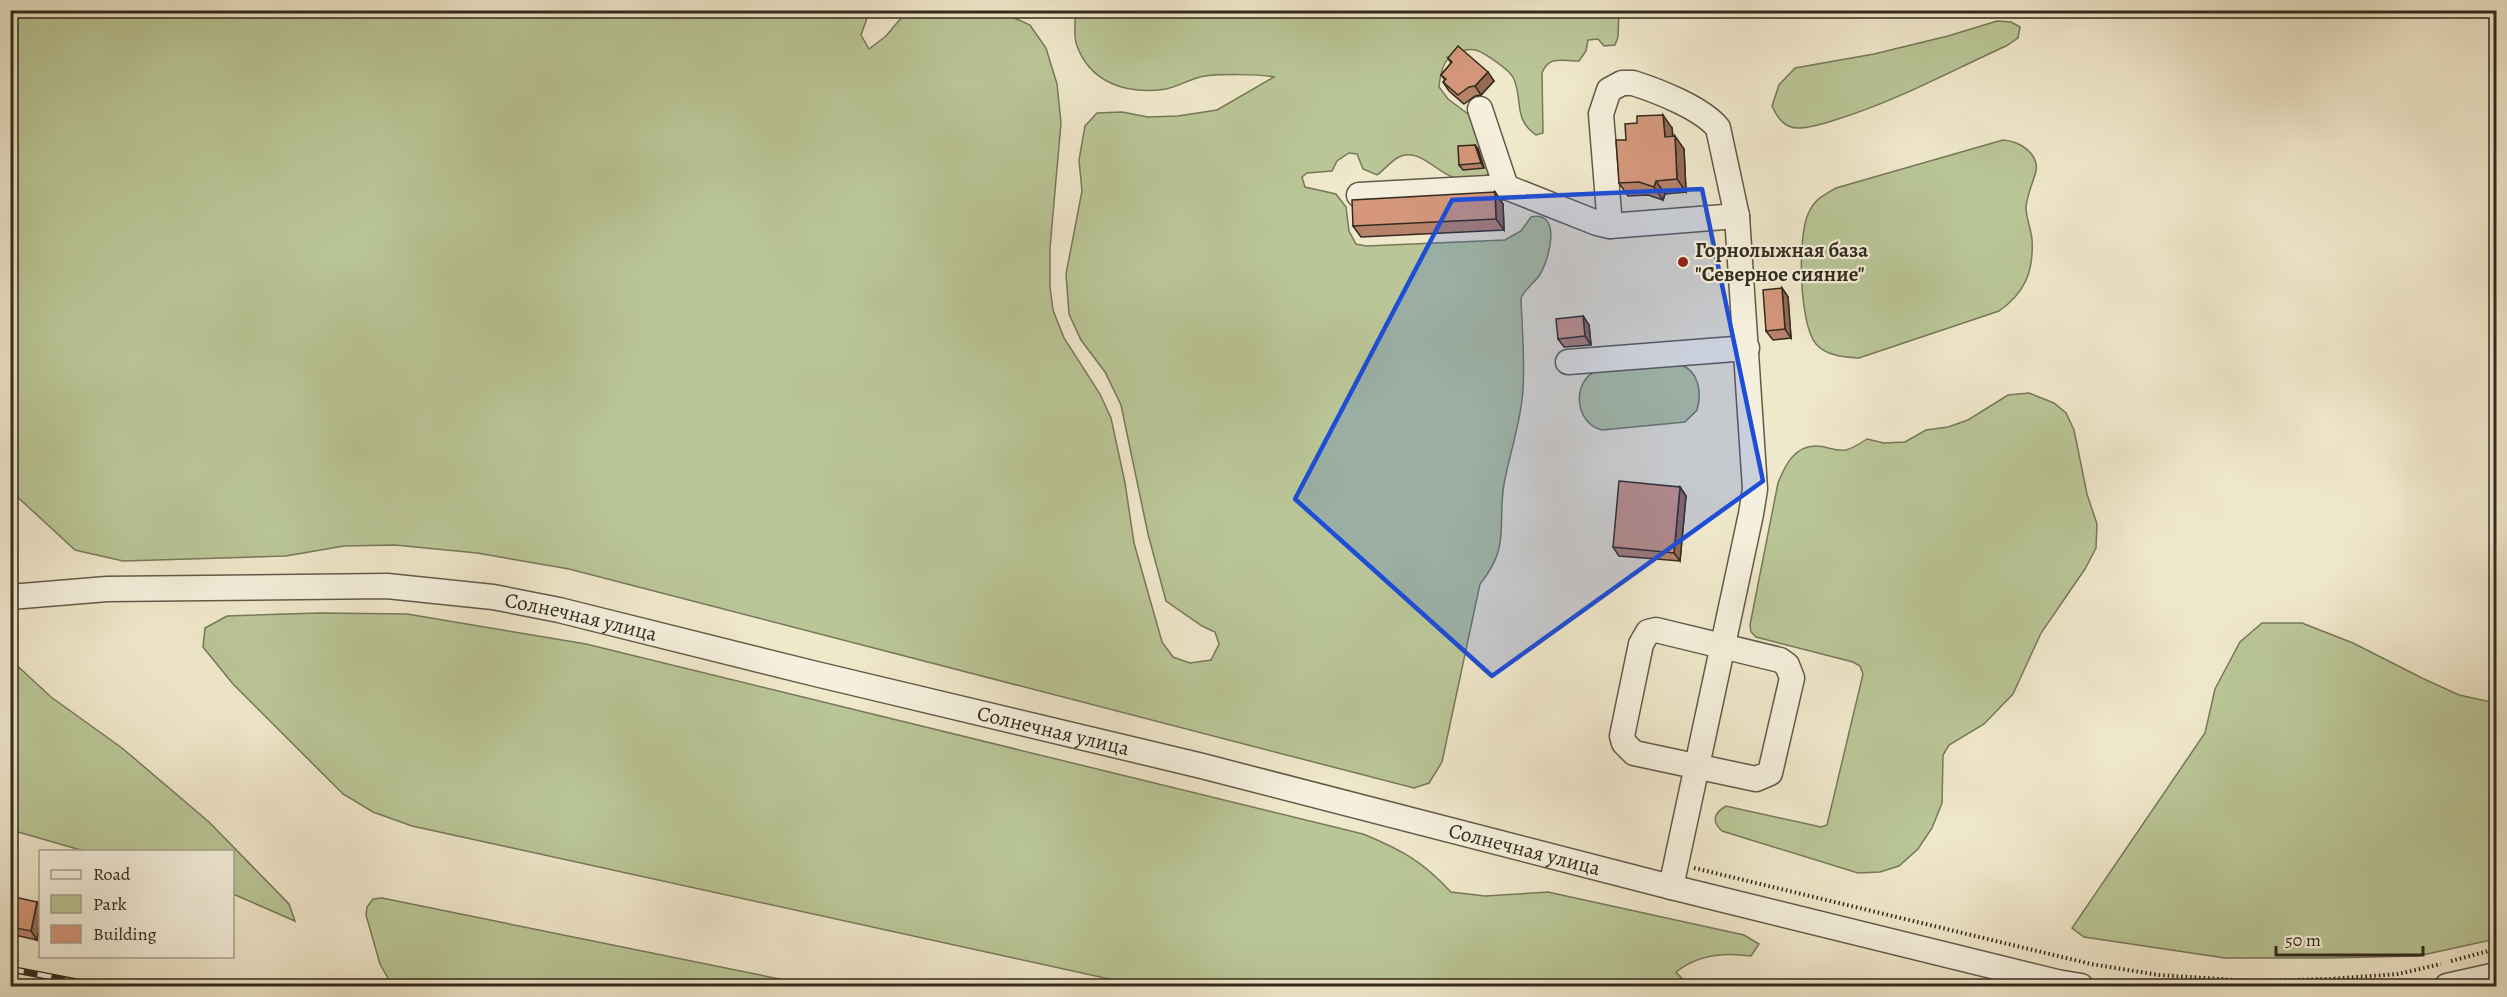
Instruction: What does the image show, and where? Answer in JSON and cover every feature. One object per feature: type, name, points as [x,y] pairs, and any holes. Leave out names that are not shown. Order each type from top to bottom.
[{"type":"street","points":[[1610,226],[1601,114],[1610,90],[1615,85],[1626,82],[1639,85],[1701,112],[1713,122],[1718,128],[1737,216],[1755,489],[1671,887]]},
{"type":"street","points":[[1480,109],[1506,187]]},
{"type":"street","points":[[1359,195],[1506,187],[1610,226],[1737,216]]},
{"type":"street","points":[[1568,362],[1747,348]]},
{"type":"street","name":"Солнечная улица","points":[[10,597],[107,589],[375,586],[441,590],[494,597],[560,610],[827,677],[1203,766],[1671,887],[2075,986]]},
{"type":"street","points":[[1656,630],[1780,660],[1791,672],[1792,678],[1774,765],[1770,773],[1756,779],[1696,767],[1634,753],[1624,742],[1622,736],[1641,644],[1648,632],[1656,630]]},
{"type":"street","points":[[2447,987],[2496,975]]},
{"type":"path","points":[[1692,868],[2091,964],[2159,975],[2251,981],[2387,975],[2420,969],[2496,949]]},
{"type":"highlighted area","points":[[1702,189],[1763,481],[1492,676],[1295,499],[1452,200]]},
{"type":"green space","points":[[870,10],[861,35],[869,49],[886,36],[907,11],[999,11],[1030,25],[1046,48],[1057,84],[1061,123],[1050,248],[1050,287],[1053,310],[1064,338],[1100,394],[1111,418],[1125,483],[1134,543],[1162,642],[1173,657],[1190,663],[1211,660],[1219,644],[1215,632],[1202,626],[1166,601],[1148,534],[1121,405],[1105,372],[1081,340],[1069,314],[1066,274],[1082,191],[1079,160],[1085,126],[1097,113],[1122,112],[1148,117],[1178,116],[1217,110],[1274,77],[1212,75],[1195,78],[1166,89],[1124,88],[1100,77],[1082,57],[1075,39],[1076,11],[1619,11],[1618,37],[1615,45],[1604,46],[1598,39],[1588,40],[1586,51],[1579,61],[1557,60],[1545,67],[1542,73],[1543,133],[1536,135],[1524,122],[1516,85],[1513,77],[1506,70],[1476,50],[1462,51],[1447,60],[1442,70],[1439,87],[1448,99],[1472,117],[1489,173],[1483,178],[1455,178],[1414,155],[1399,157],[1377,175],[1363,169],[1357,154],[1349,153],[1337,161],[1332,171],[1307,173],[1302,177],[1305,187],[1336,194],[1346,207],[1349,231],[1356,244],[1366,246],[1505,240],[1521,231],[1531,217],[1541,217],[1547,221],[1550,229],[1551,238],[1543,269],[1521,298],[1524,355],[1522,402],[1504,484],[1499,547],[1490,571],[1480,584],[1442,762],[1429,783],[1414,788],[569,569],[477,553],[395,545],[344,546],[286,556],[123,561],[75,550],[11,491],[10,11]]},
{"type":"green space","points":[[1997,21],[2011,22],[2020,27],[2018,38],[2006,46],[1923,85],[1860,112],[1818,125],[1793,128],[1779,118],[1772,106],[1779,85],[1795,68],[1874,54]]},
{"type":"green space","points":[[2003,140],[2027,149],[2036,165],[2026,207],[2032,239],[2031,261],[2026,280],[2015,297],[1999,311],[1859,358],[1836,355],[1820,348],[1810,333],[1806,318],[1801,258],[1805,223],[1814,204],[1836,188]]},
{"type":"green space","points":[[1681,365],[1692,372],[1699,390],[1697,410],[1685,422],[1602,430],[1586,420],[1582,412],[1580,393],[1588,376],[1596,371]]},
{"type":"green space","points":[[2029,393],[2054,403],[2066,413],[2074,430],[2087,494],[2097,524],[2096,548],[2085,569],[2041,633],[2013,694],[1984,724],[1949,745],[1943,755],[1942,803],[1932,828],[1918,849],[1899,866],[1880,872],[1858,873],[1722,831],[1716,824],[1715,817],[1726,806],[1821,827],[1827,825],[1863,674],[1860,666],[1853,662],[1756,637],[1751,632],[1750,625],[1778,483],[1792,457],[1809,447],[1821,446],[1846,450],[1867,439],[1884,443],[1905,442],[1926,430],[1948,427],[1968,420],[2008,395]]},
{"type":"green space","points":[[319,613],[407,614],[586,644],[1363,834],[1411,857],[1451,892],[1485,896],[1548,892],[1744,935],[1759,944],[1751,956],[1731,954],[1712,956],[1684,966],[1676,972],[1689,986],[1141,986],[412,826],[373,812],[343,794],[233,684],[203,647],[205,628],[227,616]]},
{"type":"green space","points":[[2262,623],[2302,623],[2353,643],[2459,695],[2496,703],[2496,939],[2418,956],[2225,958],[2084,937],[2072,928],[2205,733],[2215,689],[2240,642]]},
{"type":"green space","points":[[10,659],[51,697],[122,748],[209,822],[289,904],[295,921],[234,894],[234,850],[81,850],[11,830]]},
{"type":"green space","points":[[382,898],[814,986],[401,986],[389,980],[380,964],[366,915],[367,907],[373,899]]},
{"type":"building","points":[[1458,46],[1488,72],[1475,86],[1469,87],[1458,95],[1443,82],[1446,79],[1441,75],[1452,62],[1448,58]]},
{"type":"building","points":[[1663,115],[1665,137],[1675,136],[1677,179],[1656,181],[1654,187],[1639,182],[1619,183],[1616,140],[1626,140],[1625,124],[1637,123],[1637,116]]},
{"type":"building","points":[[1475,145],[1481,163],[1459,165],[1458,146]]},
{"type":"building","points":[[1495,192],[1496,219],[1353,226],[1352,200]]},
{"type":"building","points":[[1782,288],[1785,329],[1766,331],[1763,290]]},
{"type":"building","points":[[1583,316],[1585,336],[1558,339],[1556,319]]},
{"type":"building","points":[[1619,481],[1680,487],[1674,553],[1613,547]]},
{"type":"building","points":[[10,896],[37,902],[31,931],[10,927]]},
{"type":"railway","points":[[10,969],[98,986]]},
{"type":"place","name":"Горнолыжная база \"Северное сияние\"","points":[[1683,262]]}]
